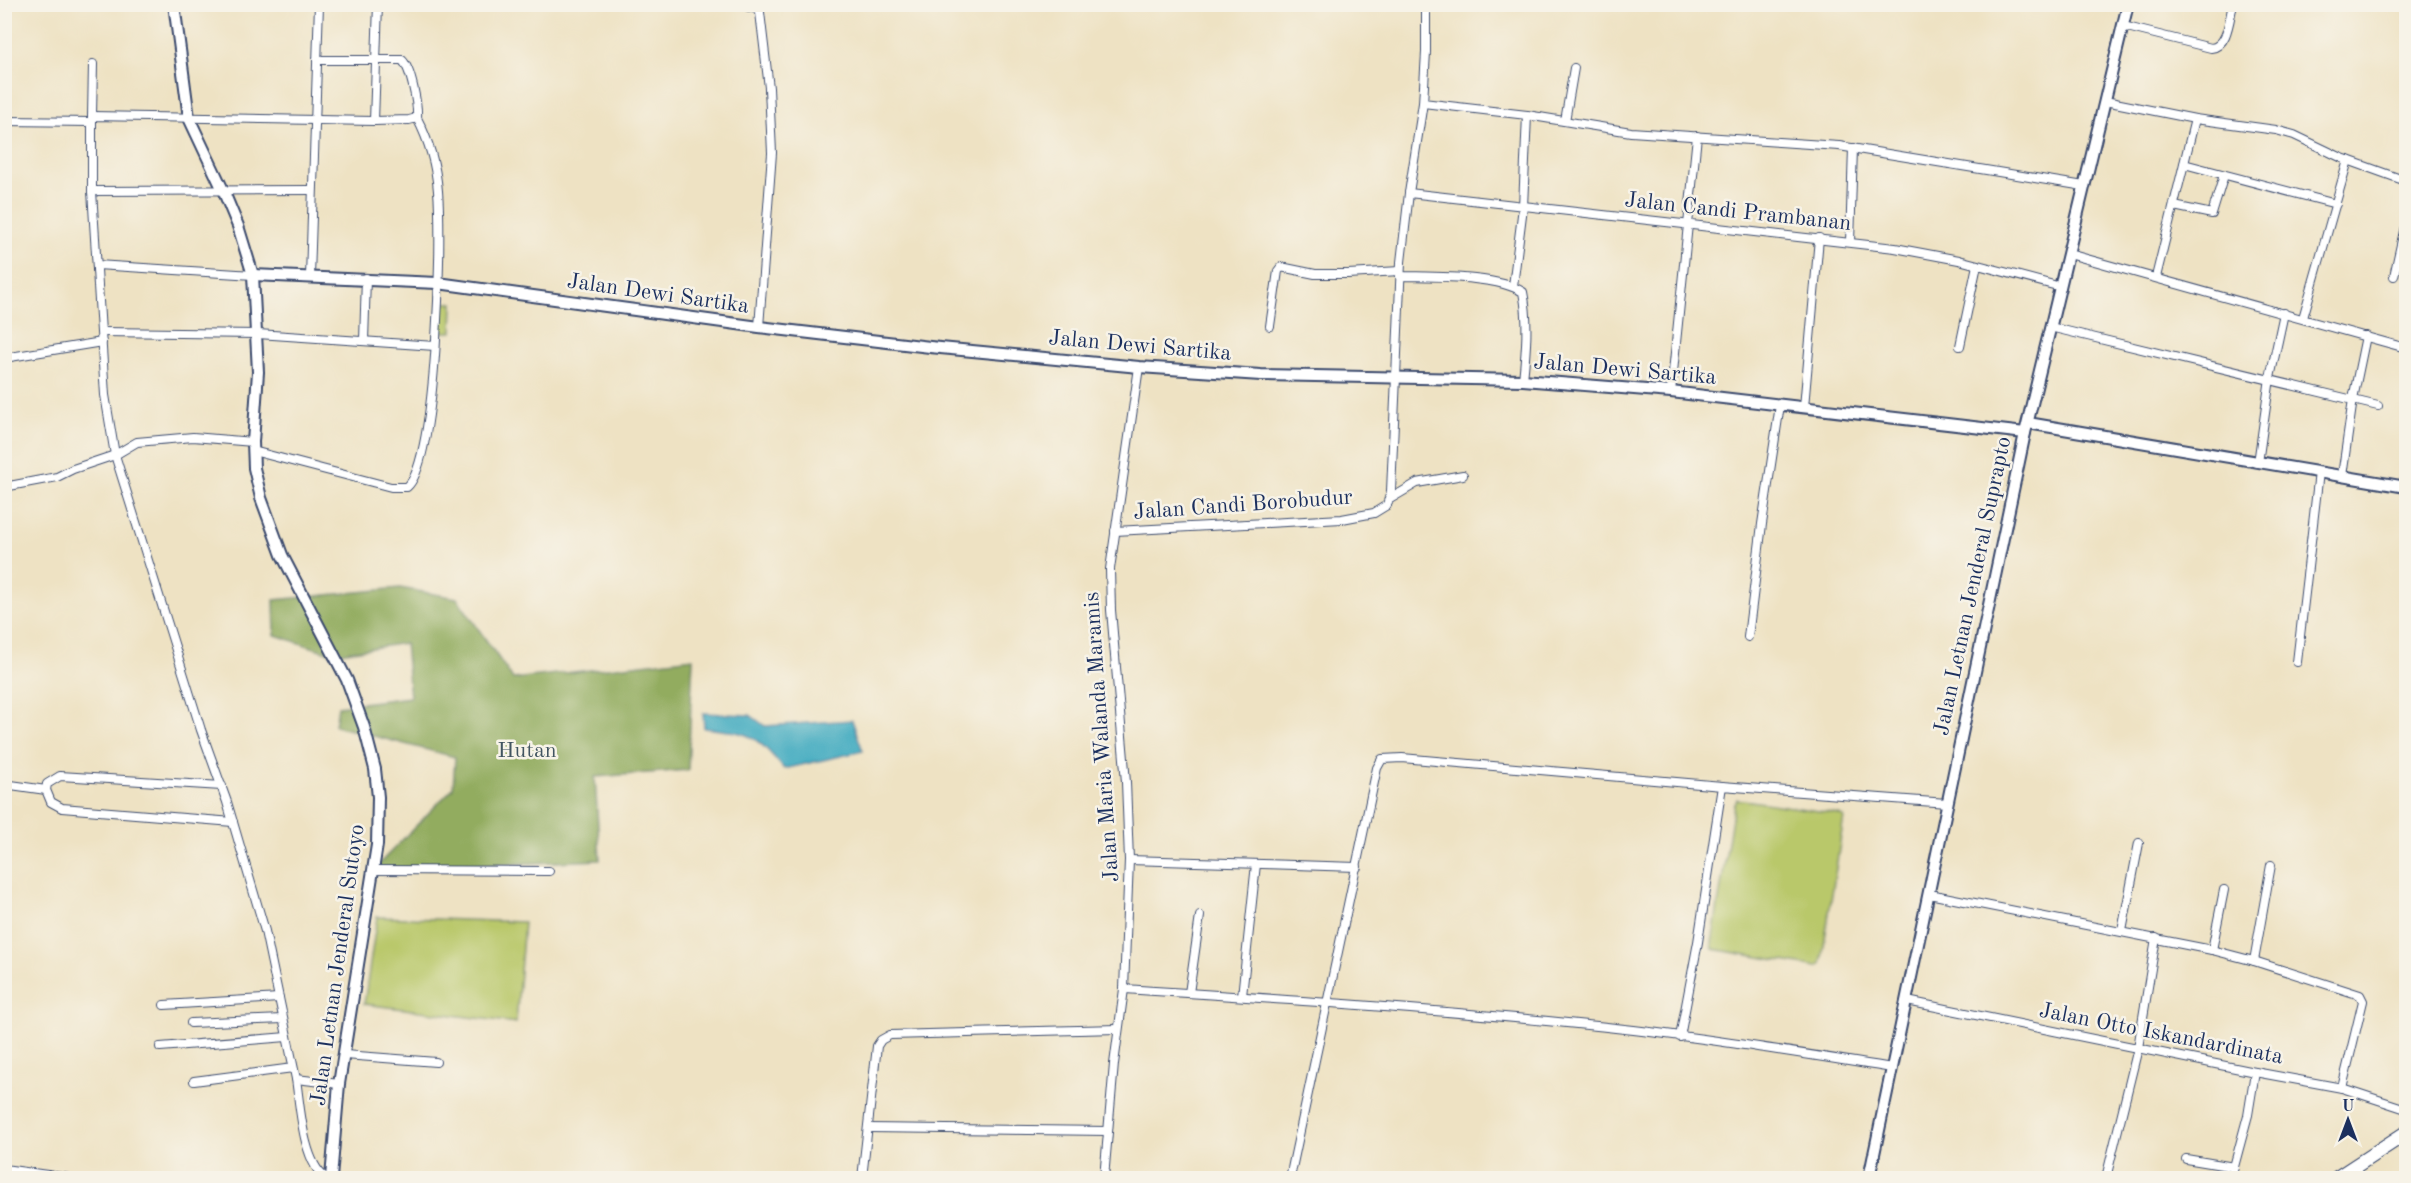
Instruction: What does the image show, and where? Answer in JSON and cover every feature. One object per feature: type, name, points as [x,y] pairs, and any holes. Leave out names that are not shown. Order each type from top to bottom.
[{"type":"highway","points":[[2337,1179],[2406,1132]]},
{"type":"street","name":"Jalan Letnan Jenderal Sutoyo","points":[[174,4],[189,118],[238,226],[253,274],[258,334],[253,447],[254,468],[261,498],[282,555],[347,680],[364,727],[375,769],[378,797],[377,845],[339,1083],[331,1179]]},
{"type":"street","points":[[310,277],[319,4]]},
{"type":"street","points":[[374,121],[378,4]]},
{"type":"street","points":[[738,4],[760,7],[769,88],[772,153],[759,327]]},
{"type":"street","points":[[1390,499],[1400,273],[1408,193],[1423,103],[1426,4]]},
{"type":"street","name":"Jalan Letnan Jenderal Suprapto","points":[[1869,1179],[2026,428],[2061,287],[2076,256],[2084,186],[2128,4]]},
{"type":"street","points":[[2123,26],[2216,48],[2221,45],[2224,38],[2233,4]]},
{"type":"street","points":[[4,487],[57,477],[73,469],[115,455],[137,442],[193,437],[253,447],[391,486],[407,487],[416,476],[426,431],[435,346],[438,283],[438,191],[429,144],[417,118],[414,93],[402,60],[316,60]]},
{"type":"street","points":[[93,64],[92,191],[105,394],[115,455],[201,729],[222,786],[266,931],[311,1161],[316,1171],[326,1179]]},
{"type":"street","points":[[1565,122],[1574,68]]},
{"type":"street","points":[[2105,101],[2195,119],[2276,130],[2294,135],[2348,160],[2406,181]]},
{"type":"street","points":[[1423,103],[1527,115],[1631,132],[1853,148],[2084,186]]},
{"type":"street","points":[[1513,286],[1522,207],[1527,115]]},
{"type":"street","points":[[4,121],[189,118],[374,121],[417,118]]},
{"type":"street","points":[[2156,277],[2195,119]]},
{"type":"street","points":[[1671,392],[1697,136]]},
{"type":"street","points":[[1850,242],[1853,148]]},
{"type":"street","points":[[2303,318],[2348,160]]},
{"type":"street","points":[[2184,164],[2336,204]]},
{"type":"street","points":[[2174,206],[2212,214],[2224,175]]},
{"type":"street","points":[[92,191],[312,189]]},
{"type":"street","name":"Jalan Candi Prambanan","points":[[1408,193],[1895,248],[1977,265],[2061,287]]},
{"type":"street","points":[[2394,276],[2406,222]]},
{"type":"street","points":[[1804,407],[1819,238]]},
{"type":"street","points":[[2076,256],[2406,348]]},
{"type":"street","points":[[97,265],[253,274]]},
{"type":"street","points":[[1960,346],[1977,265]]},
{"type":"street","points":[[1270,326],[1278,271],[1281,267],[1315,274],[1400,273],[1471,279],[1513,286],[1523,292],[1526,306],[1526,354],[1523,380]]},
{"type":"street","name":"Jalan Dewi Sartika","points":[[253,274],[438,283],[759,327],[930,347],[1139,367],[1261,375],[1523,380],[1671,392],[1780,405],[2026,428],[2406,487]]},
{"type":"street","points":[[364,341],[366,278]]},
{"type":"street","points":[[2258,463],[2270,378],[2284,313]]},
{"type":"street","points":[[2050,327],[2270,378],[2378,406]]},
{"type":"street","points":[[102,332],[258,334],[435,346]]},
{"type":"street","points":[[2342,476],[2353,399],[2366,336]]},
{"type":"street","points":[[4,358],[102,342]]},
{"type":"street","name":"Jalan Maria Walanda Maramis","points":[[1104,1179],[1124,989],[1129,860],[1126,782],[1111,610],[1110,569],[1139,367]]},
{"type":"street","points":[[1749,637],[1762,524],[1780,405]]},
{"type":"street","points":[[2297,662],[2319,472]]},
{"type":"street","name":"Jalan Candi Borobudur","points":[[1115,531],[1342,519],[1384,509],[1390,499],[1417,483],[1463,476]]},
{"type":"street","points":[[1290,1179],[1377,768],[1383,759],[1402,758],[1947,803]]},
{"type":"street","points":[[222,786],[60,776],[47,784],[46,790],[51,802],[62,808],[233,822]]},
{"type":"street","points":[[4,784],[46,790]]},
{"type":"street","points":[[1680,1037],[1698,942],[1722,786]]},
{"type":"street","points":[[2122,931],[2139,843]]},
{"type":"street","points":[[1129,860],[1357,867]]},
{"type":"street","points":[[1242,996],[1256,864]]},
{"type":"street","points":[[2254,961],[2271,865]]},
{"type":"street","points":[[373,870],[549,872]]},
{"type":"street","points":[[2212,950],[2224,890]]},
{"type":"street","points":[[1929,894],[2212,950],[2354,993],[2361,997],[2362,1001],[2342,1088]]},
{"type":"street","points":[[1189,993],[1200,916]]},
{"type":"street","points":[[2106,1179],[2138,1048],[2156,938]]},
{"type":"street","points":[[1124,989],[1326,1001],[1589,1025],[1893,1068]]},
{"type":"street","points":[[164,1005],[279,998]]},
{"type":"street","name":"Jalan Otto Iskandardinata","points":[[1907,1001],[2342,1088],[2406,1109]]},
{"type":"street","points":[[191,1023],[283,1019]]},
{"type":"street","points":[[862,1179],[877,1046],[881,1040],[890,1035],[1118,1029]]},
{"type":"street","points":[[160,1047],[287,1037]]},
{"type":"street","points":[[345,1055],[436,1062]]},
{"type":"street","points":[[194,1081],[293,1068]]},
{"type":"street","points":[[2231,1179],[2248,1115],[2255,1072]]},
{"type":"street","points":[[296,1079],[339,1083]]},
{"type":"street","points":[[868,1128],[1108,1131]]},
{"type":"street","points":[[2186,1159],[2234,1167]]},
{"type":"street","points":[[4,1168],[69,1179]]},
{"type":"green space","points":[[441,303],[453,303],[452,332],[440,332]]},
{"type":"green space","name":"Hutan","points":[[400,588],[457,598],[513,679],[693,658],[688,770],[595,777],[600,860],[373,870],[453,788],[455,757],[335,726],[338,706],[410,697],[405,643],[333,654],[275,635],[274,600]]},
{"type":"green space","points":[[1737,799],[1839,814],[1844,817],[1821,964],[1817,967],[1713,949],[1712,943],[1734,805]]},
{"type":"green space","points":[[377,917],[524,922],[516,1023],[364,1004]]},
{"type":"water","points":[[703,713],[750,715],[765,726],[852,720],[863,751],[784,769],[765,748],[750,737],[732,731],[704,728]]}]
